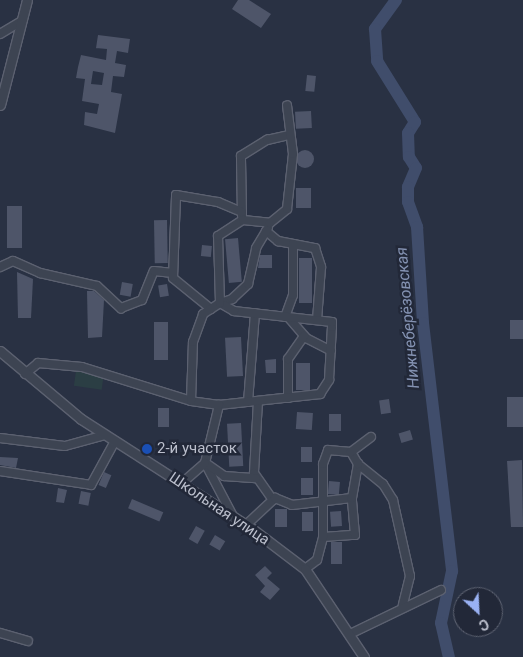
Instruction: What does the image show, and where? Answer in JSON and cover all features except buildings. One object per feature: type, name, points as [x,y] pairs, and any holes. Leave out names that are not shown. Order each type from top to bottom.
[{"type":"street","points":[[0,105],[27,0]]},
{"type":"street","points":[[0,34],[22,20]]},
{"type":"street","points":[[191,401],[193,342],[203,314],[248,284],[256,248],[270,223],[286,209],[293,154],[289,135],[287,105]]},
{"type":"street","points":[[243,220],[241,156],[267,140],[289,135]]},
{"type":"street","points":[[211,309],[173,278],[176,195],[218,202],[242,212]]},
{"type":"street","points":[[220,303],[218,236],[243,220],[270,223]]},
{"type":"street","points":[[266,231],[274,239],[314,248],[321,267],[317,320]]},
{"type":"street","points":[[287,317],[293,294],[293,244]]},
{"type":"street","points":[[0,267],[13,261],[40,273],[97,286],[121,308],[142,300],[154,271],[173,274]]},
{"type":"street","points":[[25,374],[38,363],[82,367],[191,401],[219,405],[320,394],[329,380],[332,322],[234,311],[220,303]]},
{"type":"street","points":[[248,402],[255,314]]},
{"type":"street","points":[[287,317],[304,336],[331,351]]},
{"type":"street","points":[[288,398],[288,360],[304,336]]},
{"type":"street","name":"Школьная улица","points":[[0,351],[25,374],[114,441],[246,524],[305,569],[364,657]]},
{"type":"street","points":[[258,401],[253,449],[256,478],[273,500]]},
{"type":"street","points":[[182,483],[205,463],[219,405]]},
{"type":"street","points":[[0,438],[65,446],[106,435]]},
{"type":"street","points":[[305,569],[317,560],[323,537],[323,464],[328,450],[351,452],[371,437]]},
{"type":"street","points":[[0,471],[91,485],[114,441]]},
{"type":"street","points":[[351,452],[358,464],[383,484],[393,500],[410,576],[403,605]]},
{"type":"street","points":[[205,463],[224,476],[256,478]]},
{"type":"street","points":[[205,463],[232,516]]},
{"type":"street","points":[[323,537],[355,534],[352,498],[358,464]]},
{"type":"street","points":[[246,524],[273,500],[323,504],[352,498]]},
{"type":"street","points":[[350,634],[403,605],[441,590]]},
{"type":"street","points":[[0,633],[28,641]]},
{"type":"shaded area","points":[[76,371],[104,375],[102,390],[74,386]]},
{"type":"waterway","name":"Нижнеберёзовская","points":[[396,0],[375,29],[377,61],[415,122],[408,133],[409,157],[416,168],[408,187],[408,202],[417,227],[423,323],[452,571],[441,623],[449,657]]},
{"type":"place","name":"2-й участок","points":[[147,449]]}]
